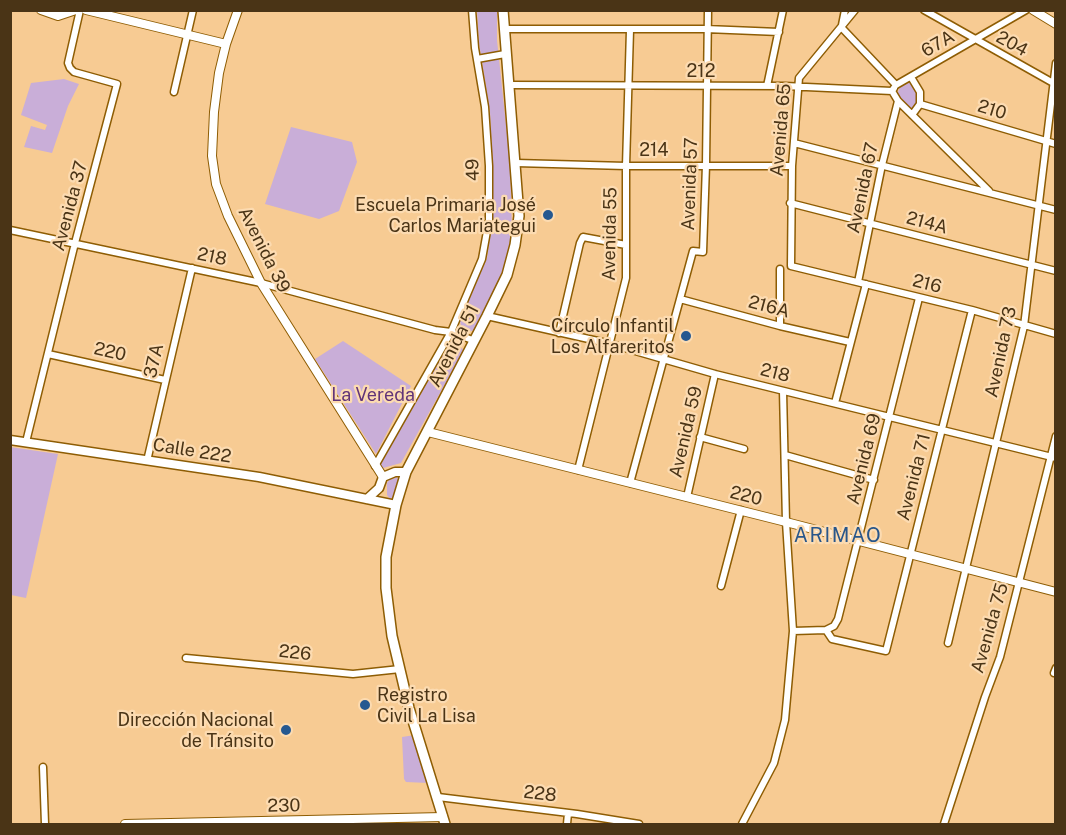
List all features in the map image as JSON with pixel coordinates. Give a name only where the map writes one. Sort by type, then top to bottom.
[{"type":"main road","name":"Avenida 51","points":[[444,821],[409,708],[388,617],[386,557],[391,504],[488,316],[507,275],[515,245],[519,216],[503,10]]},
{"type":"main road","name":"Calle 222","points":[[10,440],[259,477],[391,504]]},
{"type":"main road","points":[[367,499],[379,488],[383,477],[395,472],[406,472]]},
{"type":"main road","points":[[379,488],[391,504]]},
{"type":"street","points":[[41,10],[58,16],[78,10]]},
{"type":"street","name":"Avenida 37","points":[[26,442],[117,84],[74,72],[70,68],[68,63],[78,10]]},
{"type":"street","points":[[86,10],[226,44]]},
{"type":"street","points":[[174,92],[193,10]]},
{"type":"street","name":"Avenida 39","points":[[238,10],[219,73],[214,112],[213,165],[216,184],[228,216],[261,283],[383,477]]},
{"type":"street","name":"49","points":[[375,466],[451,332],[482,259],[489,220],[489,166],[486,119],[472,10]]},
{"type":"street","name":"Avenida 57","points":[[630,483],[693,251],[703,252],[708,10]]},
{"type":"street","points":[[767,86],[783,10]]},
{"type":"street","name":"Avenida 65","points":[[791,266],[790,203],[797,87],[799,78],[841,27],[845,10]]},
{"type":"street","points":[[855,10],[841,27],[894,88],[898,100],[991,193]]},
{"type":"street","name":"204","points":[[924,10],[1054,84]]},
{"type":"street","name":"67A","points":[[894,88],[1026,10]]},
{"type":"street","points":[[1033,10],[1056,24]]},
{"type":"street","points":[[504,29],[706,29],[779,32]]},
{"type":"street","name":"Avenida 55","points":[[578,470],[626,278],[626,166],[630,30]]},
{"type":"street","points":[[477,59],[505,54]]},
{"type":"street","name":"Avenida 73","points":[[948,643],[1024,326],[1056,63]]},
{"type":"street","points":[[911,77],[920,92],[920,104],[912,115]]},
{"type":"street","name":"212","points":[[509,86],[894,88]]},
{"type":"street","name":"Avenida 67","points":[[858,282],[898,100]]},
{"type":"street","name":"210","points":[[920,104],[1056,144]]},
{"type":"street","points":[[794,143],[1056,210]]},
{"type":"street","name":"214","points":[[516,163],[626,166],[792,166]]},
{"type":"street","name":"214A","points":[[790,203],[1056,271]]},
{"type":"street","name":"218","points":[[10,230],[261,283],[435,330],[451,332],[475,341]]},
{"type":"street","points":[[560,333],[583,237],[626,245]]},
{"type":"street","name":"216","points":[[791,266],[972,310],[1056,334]]},
{"type":"street","name":"37A","points":[[147,461],[192,268]]},
{"type":"street","points":[[780,269],[780,326]]},
{"type":"street","points":[[835,403],[866,284]]},
{"type":"street","name":"Avenida 69","points":[[826,630],[834,626],[838,619],[891,417],[919,298]]},
{"type":"street","name":"216A","points":[[680,299],[850,342]]},
{"type":"street","name":"Avenida 71","points":[[826,630],[831,639],[886,651],[972,310]]},
{"type":"street","name":"218","points":[[488,316],[611,344],[715,374],[1053,457]]},
{"type":"street","name":"220","points":[[48,354],[165,380]]},
{"type":"street","name":"Avenida 59","points":[[687,497],[715,374]]},
{"type":"street","points":[[742,825],[774,763],[785,720],[793,631],[786,522],[783,391]]},
{"type":"street","name":"220","points":[[428,432],[1056,592]]},
{"type":"street","name":"Avenida 75","points":[[944,825],[1000,657],[1053,457],[1056,436]]},
{"type":"street","points":[[700,437],[744,449]]},
{"type":"street","points":[[785,455],[874,480]]},
{"type":"street","points":[[721,586],[741,510]]},
{"type":"street","points":[[793,631],[826,630]]},
{"type":"street","name":"226","points":[[186,658],[353,674],[400,669]]},
{"type":"street","points":[[43,767],[45,825]]},
{"type":"street","name":"228","points":[[438,797],[568,813],[639,825]]},
{"type":"street","points":[[567,825],[568,813]]},
{"type":"street","name":"230","points":[[125,825],[444,821]]},
{"type":"green space","points":[[477,11],[497,11],[497,40],[510,162],[512,231],[504,268],[475,330],[467,332],[462,330],[460,321],[487,258],[493,219],[490,112],[479,43]]},
{"type":"green space","points":[[64,79],[79,84],[68,106],[52,153],[24,147],[31,126],[45,130],[47,125],[21,115],[31,83]]},
{"type":"green space","points":[[911,82],[918,92],[917,103],[912,110],[897,95],[900,87]]},
{"type":"green space","points":[[291,127],[352,142],[357,162],[339,211],[319,219],[265,204]]},
{"type":"green space","name":"La Vereda","points":[[343,341],[411,386],[376,454],[315,359]]},
{"type":"green space","points":[[451,341],[464,350],[401,463],[383,468],[380,465]]},
{"type":"green space","points":[[10,447],[58,454],[26,598],[11,595]]},
{"type":"green space","points":[[397,477],[399,482],[394,496],[390,499],[387,495],[387,483]]},
{"type":"green space","points":[[415,735],[428,783],[406,782],[404,779],[402,737]]},
{"type":"place","name":"Escuela Primaria José Carlos Mariategui","points":[[548,215]]},
{"type":"place","name":"Círculo Infantil Los Alfareritos","points":[[686,336]]},
{"type":"place","name":"Registro Civil La Lisa","points":[[365,705]]},
{"type":"place","name":"Dirección Nacional de Tránsito","points":[[286,730]]},
{"type":"district","name":"ARIMAO","points":[[838,536]]}]
